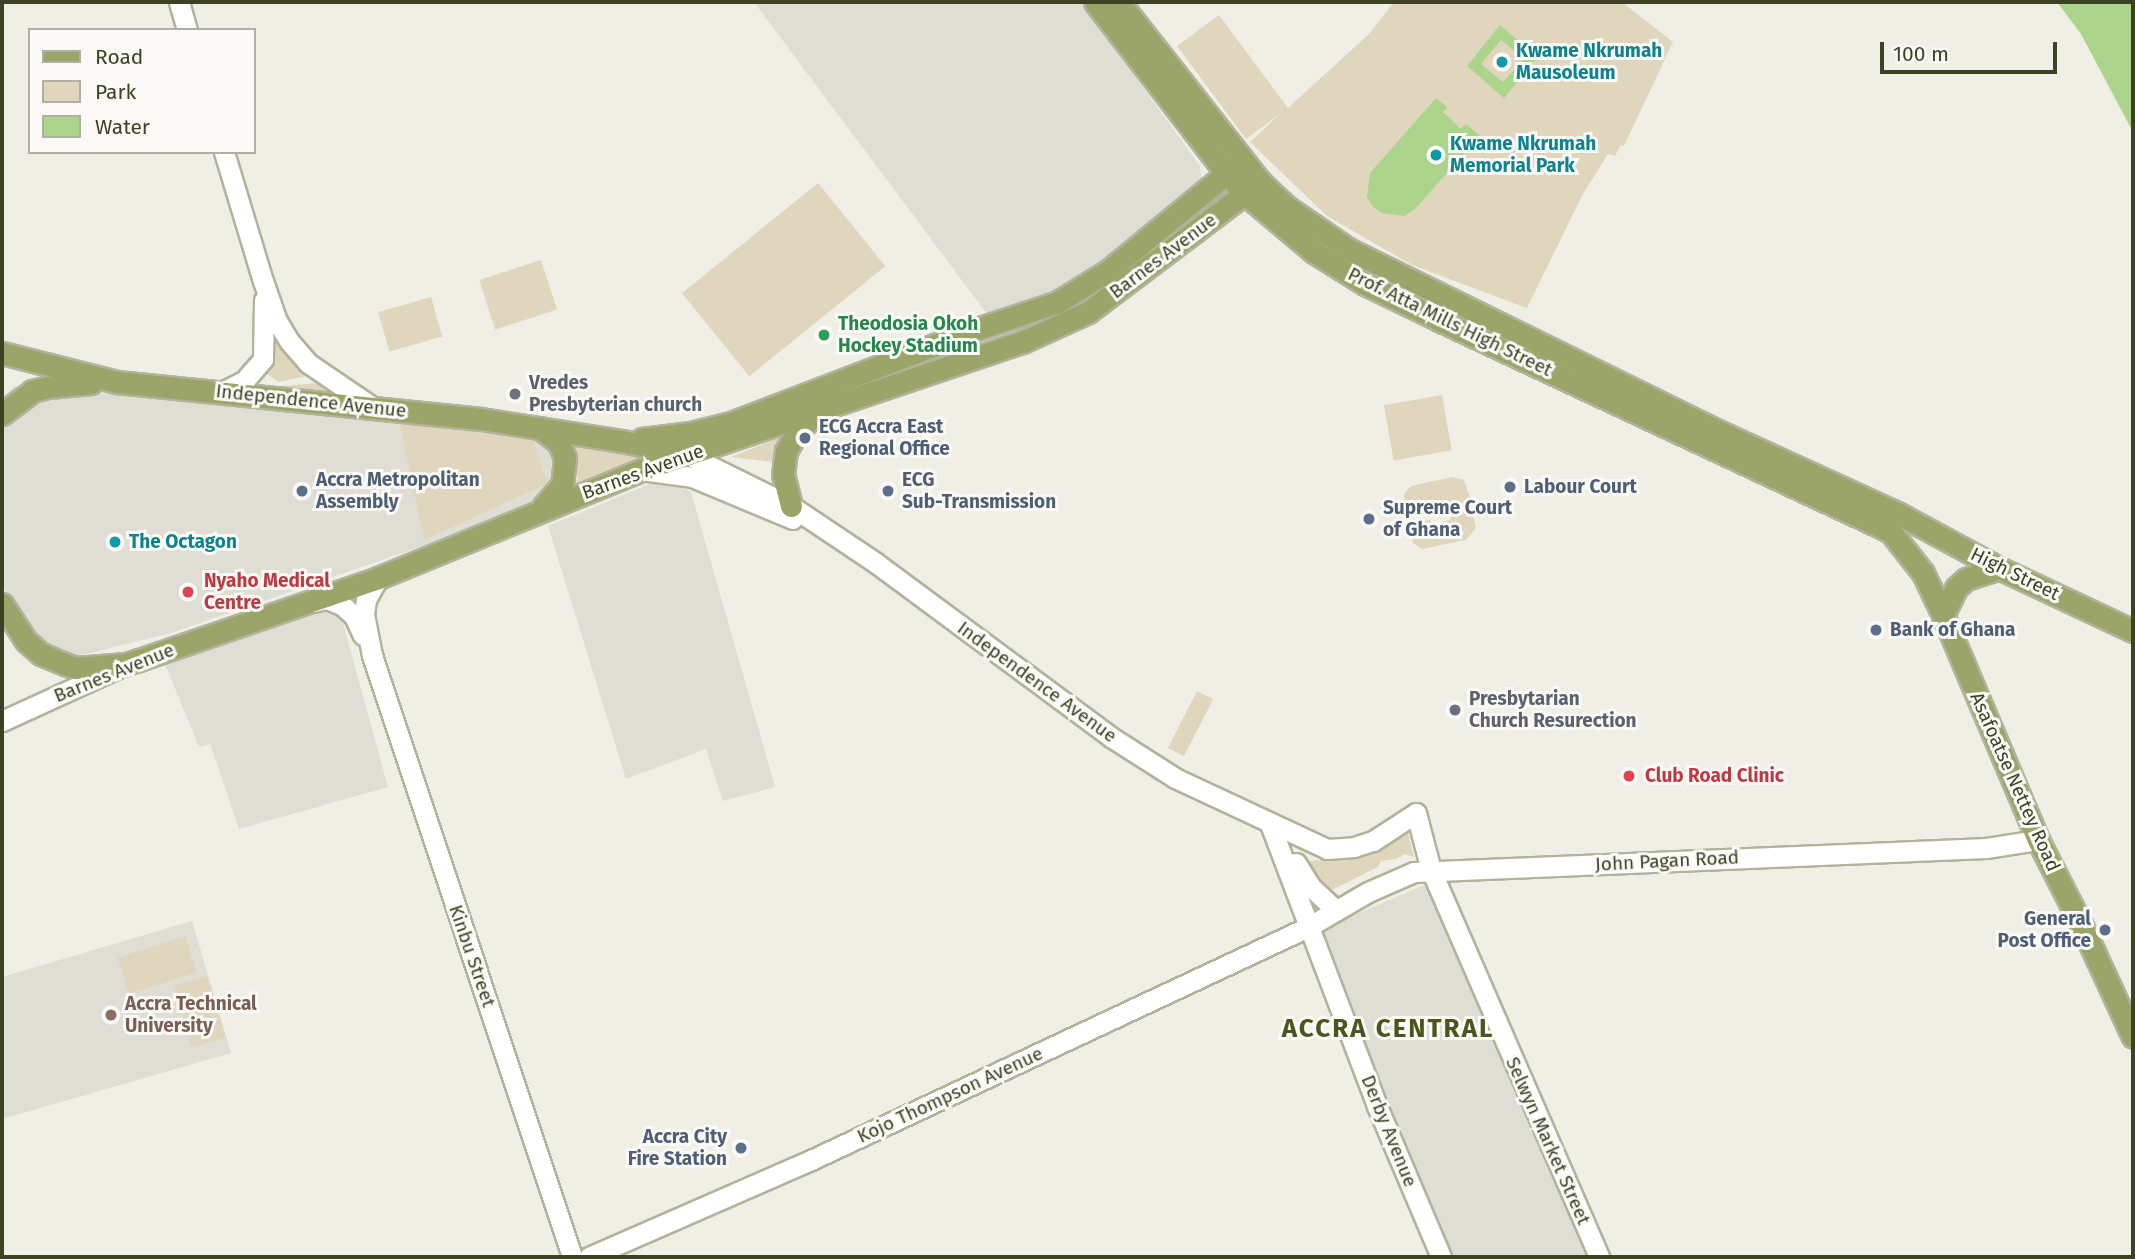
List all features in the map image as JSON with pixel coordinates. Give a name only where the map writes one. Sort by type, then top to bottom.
[{"type":"main road","points":[[179,2],[186,28]]},
{"type":"main road","name":"Prof. Atta Mills High Street","points":[[1095,2],[1252,188],[1373,262],[1894,523]]},
{"type":"main road","name":"Prof. Atta Mills High Street","points":[[1119,2],[1234,168]]},
{"type":"main road","points":[[225,154],[263,281],[278,321],[289,341],[316,369],[374,408]]},
{"type":"main road","name":"Barnes Avenue","points":[[622,441],[680,435],[728,424],[980,328],[1058,302],[1108,271],[1234,168]]},
{"type":"main road","name":"Barnes Avenue","points":[[2,720],[126,664],[377,578],[641,470],[1022,342],[1088,312],[1252,188]]},
{"type":"main road","points":[[222,392],[244,382],[263,359],[263,281]]},
{"type":"main road","name":"Independence Avenue","points":[[2,353],[117,382],[533,425],[622,441]]},
{"type":"main road","points":[[2,414],[19,398],[48,387],[117,382]]},
{"type":"main road","points":[[791,506],[783,475],[786,451],[798,430],[824,407]]},
{"type":"main road","points":[[533,425],[548,432],[559,443],[565,458],[562,485],[539,511]]},
{"type":"main road","points":[[622,441],[688,455],[791,506],[814,523]]},
{"type":"main road","points":[[641,470],[701,480],[790,518],[814,523]]},
{"type":"main road","name":"Independence Avenue","points":[[814,523],[876,563],[1111,737],[1175,778],[1327,849]]},
{"type":"main road","name":"High Street","points":[[1894,523],[1999,568],[2133,631]]},
{"type":"main road","name":"Asafoatse Nettey Road","points":[[1894,523],[1943,615],[2038,840],[2133,1037]]},
{"type":"main road","points":[[1943,615],[1956,588],[1966,579],[1999,568]]},
{"type":"main road","points":[[372,655],[364,614],[366,600],[377,578]]},
{"type":"main road","points":[[309,603],[326,599],[348,610],[372,655]]},
{"type":"main road","points":[[2,604],[26,641],[41,653],[76,668],[126,664]]},
{"type":"main road","name":"Kinbu Street","points":[[372,655],[572,1257]]},
{"type":"main road","name":"Selwyn Market Street","points":[[1327,849],[1354,847],[1373,841],[1416,813],[1431,870],[1599,1257]]},
{"type":"main road","points":[[1277,827],[1311,887],[1336,910]]},
{"type":"main road","points":[[1277,827],[1308,926]]},
{"type":"main road","name":"John Pagan Road","points":[[1308,926],[1397,879],[1431,870],[1986,848],[2038,840]]},
{"type":"main road","points":[[1297,864],[1327,849]]},
{"type":"main road","name":"Kojo Thompson Avenue","points":[[589,1257],[811,1160],[1308,926]]},
{"type":"main road","name":"Derby Avenue","points":[[1308,926],[1381,1116],[1441,1257]]},
{"type":"shaded area","points":[[754,2],[1081,2],[1200,166],[1202,183],[1133,243],[1065,291],[990,318]]},
{"type":"shaded area","points":[[14,386],[52,393],[205,396],[538,433],[551,442],[558,462],[556,484],[537,505],[431,543],[171,633],[70,658],[48,652],[27,634],[7,597],[2,578],[2,399]]},
{"type":"shaded area","points":[[664,478],[691,492],[775,787],[723,801],[706,749],[626,779],[548,526]]},
{"type":"shaded area","points":[[319,604],[339,609],[388,787],[239,829],[210,744],[199,747],[165,664]]},
{"type":"shaded area","points":[[1434,881],[1593,1257],[1451,1257],[1313,932]]},
{"type":"shaded area","name":"Accra Technical University","points":[[192,921],[231,1053],[2,1119],[2,977]]},
{"type":"green space","name":"Kwame Nkrumah Memorial Park","points":[[1394,2],[1622,2],[1673,42],[1624,146],[1621,145],[1615,156],[1608,154],[1583,194],[1527,308],[1412,265],[1327,216],[1250,142],[1281,113],[1246,139],[1177,46],[1219,15],[1288,108],[1369,34]]},
{"type":"green space","name":"Theodosia Okoh Hockey Stadium","points":[[818,183],[885,266],[749,376],[682,293]]},
{"type":"green space","points":[[541,260],[557,309],[495,330],[479,280]]},
{"type":"green space","points":[[431,297],[442,336],[389,352],[378,312]]},
{"type":"green space","points":[[276,337],[317,374],[278,382],[264,371],[272,339]]},
{"type":"green space","points":[[319,383],[339,398],[278,394],[281,386]]},
{"type":"green space","points":[[1442,395],[1452,450],[1394,460],[1384,405]]},
{"type":"green space","points":[[399,422],[534,440],[547,484],[424,540]]},
{"type":"green space","points":[[786,435],[776,462],[731,457]]},
{"type":"green space","points":[[571,441],[653,462],[566,494],[578,479]]},
{"type":"green space","points":[[1452,477],[1464,480],[1471,501],[1450,506],[1446,501],[1432,504],[1428,511],[1407,516],[1404,494],[1411,486]]},
{"type":"green space","points":[[1472,510],[1476,528],[1466,540],[1422,549],[1413,543],[1409,525],[1430,520],[1432,524],[1450,520],[1451,514]]},
{"type":"green space","points":[[1197,691],[1213,699],[1184,756],[1168,748]]},
{"type":"green space","points":[[1403,833],[1408,833],[1414,857],[1405,854],[1396,859],[1381,861],[1378,867],[1326,893],[1318,878],[1311,876],[1306,864],[1310,861],[1361,856]]},
{"type":"green space","points":[[185,936],[197,972],[129,994],[117,958]]},
{"type":"green space","points":[[207,976],[226,1037],[192,1047],[174,986]]},
{"type":"water","points":[[2057,2],[2133,2],[2133,132],[2081,34]]},
{"type":"water","points":[[1500,25],[1538,57],[1504,98],[1467,66]],"holes":[[[1501,40],[1524,59],[1503,82],[1481,64]]]},
{"type":"water","points":[[1436,98],[1447,107],[1443,112],[1461,129],[1466,124],[1480,136],[1415,209],[1404,216],[1382,213],[1373,207],[1367,197],[1370,173]]},
{"type":"place","name":"Kwame Nkrumah Mausoleum","points":[[1502,62]]},
{"type":"place","name":"Kwame Nkrumah Memorial Park","points":[[1436,155]]},
{"type":"place","name":"Theodosia Okoh Hockey Stadium","points":[[824,335]]},
{"type":"place","name":"Vredes Presbyterian church","points":[[515,394]]},
{"type":"place","name":"ECG Accra East Regional Office","points":[[805,438]]},
{"type":"place","name":"Labour Court","points":[[1510,487]]},
{"type":"place","name":"Accra Metropolitan Assembly","points":[[302,491]]},
{"type":"place","name":"ECG Sub-Transmission","points":[[888,491]]},
{"type":"place","name":"Supreme Court of Ghana","points":[[1369,519]]},
{"type":"place","name":"The Octagon","points":[[115,542]]},
{"type":"place","name":"Nyaho Medical Centre","points":[[188,592]]},
{"type":"place","name":"Bank of Ghana","points":[[1876,630]]},
{"type":"place","name":"Presbytarian Church Resurection","points":[[1455,710]]},
{"type":"place","name":"Club Road Clinic","points":[[1629,776]]},
{"type":"place","name":"General Post Office","points":[[2105,930]]},
{"type":"place","name":"Accra Technical University","points":[[111,1015]]},
{"type":"place","name":"Accra City Fire Station","points":[[741,1148]]},
{"type":"district","name":"ACCRA CENTRAL","points":[[1388,1029]]}]
